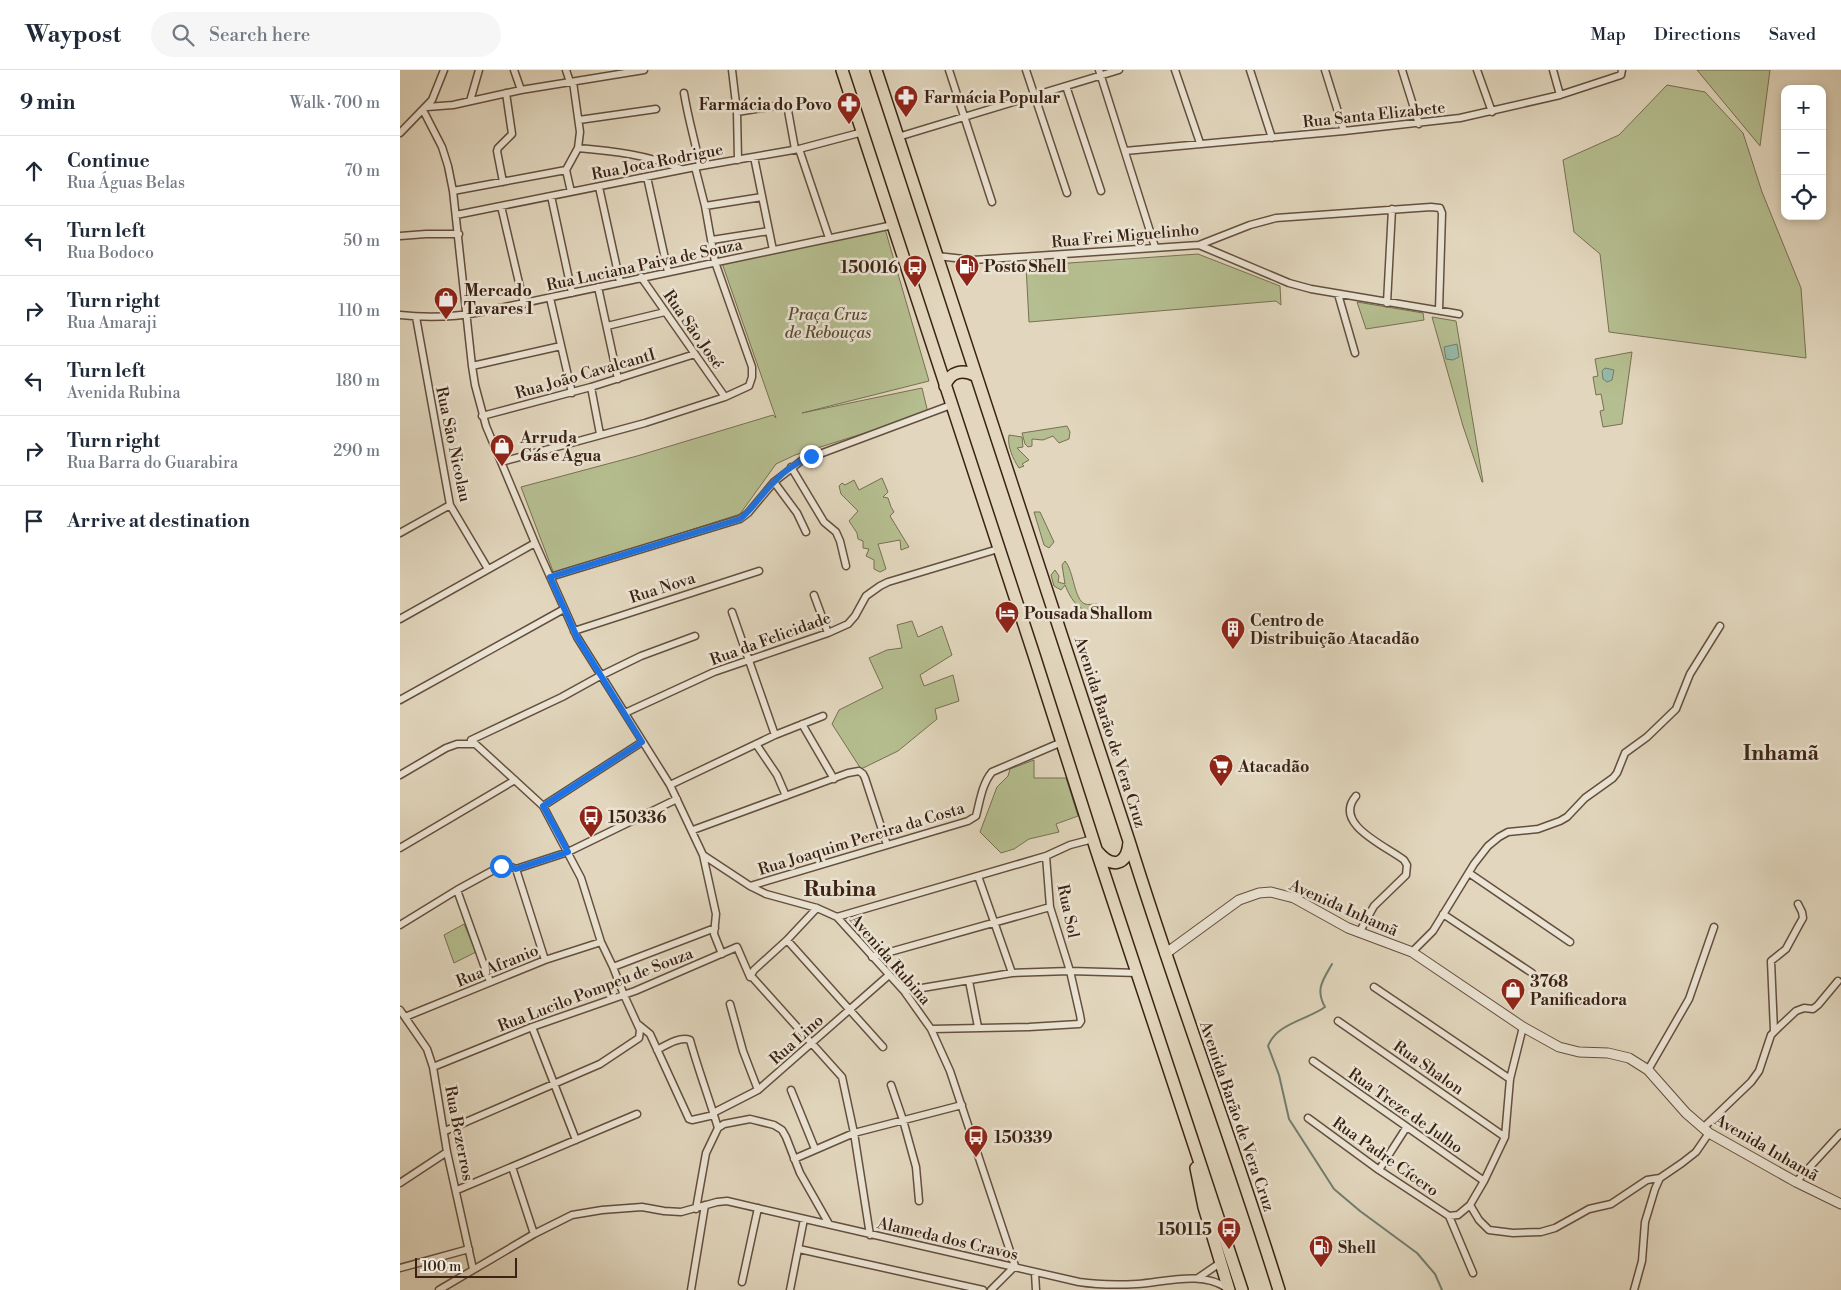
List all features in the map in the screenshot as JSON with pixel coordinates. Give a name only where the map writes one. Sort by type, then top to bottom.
[{"type":"highway","points":[[842,70],[1034,654],[1094,844],[1242,1290]]},
{"type":"highway","name":"Avenida Barão de Vera Cruz","points":[[876,70],[1166,954],[1279,1290]]},
{"type":"highway","points":[[945,386],[951,376],[959,372],[967,372],[976,376]]},
{"type":"highway","points":[[1094,844],[1103,858],[1111,863],[1120,862],[1126,858],[1129,841]]},
{"type":"highway","points":[[1193,1141],[1200,1192],[1229,1290]]},
{"type":"street","points":[[400,133],[425,108],[434,95],[444,70]]},
{"type":"street","points":[[470,101],[479,70]]},
{"type":"street","points":[[514,70],[521,90]]},
{"type":"street","points":[[566,70],[572,82],[580,132],[578,148],[566,170],[571,192]]},
{"type":"street","points":[[425,108],[453,105],[619,72],[644,70]]},
{"type":"street","points":[[732,70],[737,112],[738,160]]},
{"type":"street","points":[[949,70],[992,202]]},
{"type":"street","points":[[1026,70],[1067,193]]},
{"type":"street","points":[[898,137],[1035,96],[1100,73],[1119,70]]},
{"type":"street","points":[[1176,70],[1200,143]]},
{"type":"street","points":[[1250,70],[1272,138]]},
{"type":"street","points":[[1325,70],[1344,131]]},
{"type":"street","points":[[1402,70],[1419,124]]},
{"type":"street","points":[[1478,70],[1492,112]]},
{"type":"street","points":[[1554,70],[1560,95]]},
{"type":"street","name":"Rua Santa Elizabete","points":[[1125,151],[1419,124],[1460,118],[1560,95],[1622,72]]},
{"type":"street","points":[[1100,73],[1155,247]]},
{"type":"street","points":[[1066,86],[1101,191]]},
{"type":"street","points":[[503,182],[497,151],[501,144],[512,134],[506,93]]},
{"type":"street","points":[[501,462],[645,422],[725,397],[745,389],[752,382],[752,367],[715,262],[684,93]]},
{"type":"street","points":[[737,112],[782,105],[788,107],[797,149],[829,238]]},
{"type":"street","points":[[425,108],[442,147],[453,191],[472,366],[482,416],[574,631],[600,676],[670,786],[693,830],[703,855],[716,914],[714,934],[722,954]]},
{"type":"street","points":[[579,120],[656,109]]},
{"type":"street","name":"Rua Joca Rodrigue","points":[[456,214],[682,169],[797,149],[863,132]]},
{"type":"street","points":[[578,148],[645,157],[682,169]]},
{"type":"street","points":[[754,157],[773,250]]},
{"type":"street","points":[[453,191],[566,170]]},
{"type":"street","points":[[647,177],[668,272]]},
{"type":"street","points":[[599,186],[620,282]]},
{"type":"street","points":[[551,196],[572,293]]},
{"type":"street","points":[[705,206],[762,197]]},
{"type":"street","points":[[501,206],[524,304]]},
{"type":"street","name":"Rua Frei Miguelinho","points":[[937,256],[973,260],[1199,245],[1250,225],[1276,218],[1431,207],[1440,208],[1442,213],[1440,310]]},
{"type":"street","points":[[1387,303],[1392,209]]},
{"type":"street","name":"Rua Luciana Paiva de Souza","points":[[400,315],[416,317],[466,314],[524,304],[641,277],[893,225]]},
{"type":"street","points":[[712,240],[769,231]]},
{"type":"street","points":[[400,236],[458,234]]},
{"type":"street","points":[[1199,245],[1289,283],[1311,289],[1459,314]]},
{"type":"street","name":"Rua São José","points":[[641,277],[725,397]]},
{"type":"street","points":[[598,287],[618,379]]},
{"type":"street","points":[[1338,294],[1355,353]]},
{"type":"street","points":[[550,298],[572,393]]},
{"type":"street","points":[[607,326],[665,312]]},
{"type":"street","name":"Rua São Nicolau","points":[[416,317],[450,504],[488,569]]},
{"type":"street","points":[[472,366],[561,346]]},
{"type":"street","name":"Rua João CavalcantI","points":[[482,416],[572,393],[695,354]]},
{"type":"street","points":[[591,387],[600,434]]},
{"type":"street","points":[[550,577],[740,519],[748,513],[774,482],[791,467],[811,456],[951,405]]},
{"type":"street","points":[[791,467],[824,522],[836,532],[840,540],[846,566]]},
{"type":"street","points":[[774,482],[797,513],[806,532]]},
{"type":"street","points":[[400,533],[450,504]]},
{"type":"street","points":[[400,619],[535,543]]},
{"type":"street","name":"Rua da Felicidade","points":[[625,713],[714,672],[828,633],[852,621],[866,596],[888,582],[998,549]]},
{"type":"street","name":"Rua Nova","points":[[574,631],[759,571]]},
{"type":"street","points":[[814,595],[828,633]]},
{"type":"street","points":[[400,700],[564,608]]},
{"type":"street","points":[[732,612],[775,735]]},
{"type":"street","points":[[1412,952],[1433,931],[1469,873],[1488,846],[1498,837],[1508,832],[1538,829],[1560,821],[1567,817],[1585,798],[1613,778],[1625,753],[1647,738],[1676,709],[1690,674],[1720,626]]},
{"type":"street","points":[[400,775],[446,748],[457,744],[473,742],[600,676],[666,646],[695,636]]},
{"type":"street","points":[[670,786],[775,735],[823,716]]},
{"type":"street","points":[[802,724],[834,779]]},
{"type":"street","points":[[445,1131],[600,1064],[639,1038],[640,1032],[614,967],[600,942],[580,878],[543,806],[473,742]]},
{"type":"street","points":[[543,806],[642,742]]},
{"type":"street","name":"Rua Joaquim Pereira da Costa","points":[[750,886],[973,819],[976,816],[988,777],[992,772],[1062,742]]},
{"type":"street","points":[[756,744],[777,775],[786,796]]},
{"type":"street","points":[[693,830],[859,771],[863,774],[887,845]]},
{"type":"street","points":[[400,848],[515,780]]},
{"type":"street","points":[[1356,796],[1350,806],[1351,819],[1359,829],[1404,860],[1407,871],[1404,878],[1374,906],[1359,933]]},
{"type":"street","points":[[400,925],[456,890],[501,866],[508,865],[516,869],[568,852],[677,799]]},
{"type":"street","points":[[837,917],[1046,856],[1070,845],[1094,844]]},
{"type":"street","name":"Avenida Rubina","points":[[703,855],[750,886],[766,894],[817,908],[837,917],[904,991],[931,1029],[950,1071],[1015,1266]]},
{"type":"street","name":"Rua Sol","points":[[978,1027],[1029,1027],[1079,1024],[1081,1021],[1070,971],[1050,907],[1046,856]]},
{"type":"street","points":[[516,869],[546,960]]},
{"type":"street","points":[[1469,873],[1570,942]]},
{"type":"street","points":[[978,876],[1012,973]]},
{"type":"street","points":[[456,890],[490,982]]},
{"type":"street","name":"Avenida Inhamã","points":[[1166,954],[1232,905],[1259,893],[1271,892],[1294,898],[1359,933],[1412,952],[1523,1027],[1559,1047],[1579,1052],[1608,1053],[1629,1058],[1648,1070],[1686,1112],[1706,1130],[1796,1182],[1841,1204]]},
{"type":"street","points":[[1774,1031],[1771,961],[1786,949],[1803,918],[1798,904]]},
{"type":"street","points":[[872,957],[1050,907]]},
{"type":"street","points":[[817,908],[787,940],[754,970],[750,977],[754,978],[842,1077],[854,1134],[870,1235]]},
{"type":"street","points":[[1443,914],[1532,973]]},
{"type":"street","points":[[1648,1070],[1689,999],[1714,927]]},
{"type":"street","points":[[614,967],[715,928]]},
{"type":"street","points":[[787,940],[883,1047]]},
{"type":"street","name":"Rua Afranio","points":[[406,1017],[546,960],[600,942]]},
{"type":"street","name":"Rua Lucilo Pompeu de Souza","points":[[433,1067],[532,1027],[624,995],[737,947],[750,977]]},
{"type":"street","points":[[904,991],[1012,973],[1070,971],[1138,973]]},
{"type":"street","name":"Rua Lino","points":[[657,1050],[689,1119],[692,1120],[714,1114],[758,1090],[889,975]]},
{"type":"street","points":[[931,1029],[978,1027],[969,981]]},
{"type":"street","points":[[1470,1205],[1479,1220],[1489,1230],[1513,1233],[1541,1232],[1563,1225],[1589,1209],[1611,1204],[1647,1180],[1660,1178],[1696,1152],[1706,1130],[1759,1071],[1774,1031],[1796,1011],[1804,1008],[1813,1009],[1838,981]]},
{"type":"street","points":[[1374,987],[1510,1079]]},
{"type":"street","points":[[730,1004],[743,1051],[758,1090]]},
{"type":"street","name":"Rua Bezerros","points":[[400,1010],[427,1048],[433,1067],[447,1152],[474,1269]]},
{"type":"street","name":"Rua Shalon","points":[[1338,1021],[1505,1137]]},
{"type":"street","points":[[638,1025],[650,1034],[657,1050],[686,1038],[690,1040],[718,1128]]},
{"type":"street","points":[[532,1027],[576,1140]]},
{"type":"street","points":[[1473,1273],[1450,1216],[1458,1215],[1470,1205],[1505,1137],[1510,1079],[1523,1027]]},
{"type":"street","name":"Rua Treze de Julho","points":[[1313,1061],[1484,1181]]},
{"type":"street","points":[[891,1085],[918,1175],[918,1201]]},
{"type":"street","points":[[791,1090],[815,1150]]},
{"type":"street","points":[[794,1159],[854,1134],[962,1105]]},
{"type":"street","points":[[457,1190],[637,1114]]},
{"type":"street","name":"Rua Padre Cícero","points":[[1308,1118],[1379,1170],[1450,1216]]},
{"type":"street","points":[[696,1209],[706,1153],[718,1128],[724,1124],[750,1119],[774,1125],[782,1130],[800,1173],[829,1224]]},
{"type":"street","points":[[1379,1170],[1406,1128]]},
{"type":"street","points":[[1796,1182],[1841,1133]]},
{"type":"street","points":[[400,1183],[447,1152]]},
{"type":"street","points":[[512,1167],[534,1234]]},
{"type":"street","points":[[1634,1290],[1642,1261],[1642,1239],[1646,1215],[1660,1178]]},
{"type":"street","name":"Alameda dos Cravos","points":[[439,1290],[534,1234],[572,1215],[602,1210],[642,1207],[682,1212],[726,1201],[1079,1282],[1107,1286],[1197,1279],[1219,1283],[1229,1290]]},
{"type":"street","points":[[691,1290],[705,1205]]},
{"type":"street","points":[[742,1282],[758,1208]]},
{"type":"street","points":[[790,1290],[804,1219]]},
{"type":"street","points":[[400,1268],[470,1249]]},
{"type":"street","points":[[799,1249],[983,1290]]},
{"type":"street","points":[[1197,1279],[1220,1263]]},
{"type":"street","points":[[991,1290],[1015,1266]]},
{"type":"street","points":[[1035,1273],[1036,1290]]},
{"type":"green space","points":[[1697,70],[1770,70],[1760,146]]},
{"type":"green space","points":[[1667,85],[1705,92],[1743,133],[1762,192],[1801,288],[1806,358],[1609,332],[1600,254],[1574,232],[1563,160],[1619,135]]},
{"type":"green space","name":"Praça Cruz de Rebouças","points":[[885,229],[929,381],[802,413],[922,388],[928,413],[795,455],[776,464],[740,514],[554,574],[521,487],[637,456],[773,415],[776,418],[722,263]]},
{"type":"green space","points":[[1198,254],[1280,286],[1281,305],[1276,301],[1029,322],[1026,266]]},
{"type":"green space","points":[[1357,302],[1423,313],[1424,320],[1366,329]]},
{"type":"green space","points":[[1432,317],[1456,321],[1483,482],[1463,426]]},
{"type":"green space","points":[[1632,352],[1622,424],[1603,427],[1600,411],[1604,410],[1601,394],[1596,395],[1593,377],[1598,376],[1595,359]]},
{"type":"green space","points":[[1067,426],[1070,432],[1069,439],[1059,443],[1053,436],[1043,440],[1032,439],[1032,446],[1028,447],[1025,444],[1022,433]]},
{"type":"green space","points":[[1009,435],[1022,437],[1023,447],[1017,448],[1029,460],[1022,464],[1024,466],[1019,468],[1011,452]]},
{"type":"green space","points":[[882,478],[888,492],[883,497],[888,498],[894,512],[890,516],[909,547],[901,550],[900,540],[878,544],[886,569],[880,572],[874,569],[874,560],[866,556],[869,549],[863,548],[863,541],[858,539],[857,533],[849,521],[858,511],[841,494],[839,486],[842,483],[845,485],[854,480],[859,490]]},
{"type":"green space","points":[[1034,512],[1040,512],[1054,542],[1049,548],[1044,545]]},
{"type":"green space","points":[[1065,561],[1078,597],[1085,604],[1097,604],[1100,611],[1093,612],[1082,609],[1070,596],[1065,585],[1061,590],[1054,586],[1051,575],[1055,570],[1059,576],[1058,582],[1065,584],[1062,565]]},
{"type":"green space","points":[[912,621],[918,637],[942,626],[952,655],[920,675],[924,686],[953,675],[959,701],[935,709],[937,719],[898,751],[861,769],[832,724],[839,710],[883,688],[869,658],[887,650],[902,648],[897,625]]},
{"type":"green space","points":[[1034,760],[1034,778],[1066,778],[1078,816],[1056,824],[1059,832],[1029,839],[1014,849],[1001,853],[980,832],[997,787],[1008,776],[1010,769]]},
{"type":"green space","points":[[464,924],[476,952],[454,963],[444,935]]},
{"type":"shaded area","points":[[1457,344],[1459,357],[1453,360],[1446,359],[1444,347]]},
{"type":"shaded area","points":[[1605,368],[1614,370],[1612,380],[1607,382],[1603,379],[1602,371]]},
{"type":"waterway","points":[[1332,964],[1320,990],[1325,1007],[1285,1027],[1272,1038],[1268,1046],[1279,1075],[1289,1119],[1334,1189],[1360,1211],[1417,1253],[1435,1274],[1442,1290]]},
{"type":"place","name":"Farmácia Popular","points":[[906,118]]},
{"type":"place","name":"Farmácia do Povo","points":[[849,125]]},
{"type":"place","name":"Posto Shell","points":[[967,287]]},
{"type":"place","name":"150016","points":[[915,288]]},
{"type":"place","name":"Mercado Tavares 1","points":[[446,320]]},
{"type":"place","name":"Arruda Gás e Água","points":[[502,467]]},
{"type":"place","name":"Pousada Shallom","points":[[1007,634]]},
{"type":"place","name":"Centro de Distribuição Atacadão","points":[[1233,650]]},
{"type":"place","name":"Atacadão","points":[[1221,787]]},
{"type":"place","name":"150336","points":[[591,838]]},
{"type":"place","name":"3768 Panificadora","points":[[1513,1011]]},
{"type":"place","name":"150339","points":[[976,1158]]},
{"type":"place","name":"150115","points":[[1229,1250]]},
{"type":"place","name":"Shell","points":[[1321,1268]]},
{"type":"district","name":"Inhamã","points":[[1781,753]]},
{"type":"district","name":"Rubina","points":[[840,889]]},
{"type":"route","points":[[501,866],[508,865],[516,869],[568,852],[543,806],[642,742],[577,637],[550,577],[740,519],[748,513],[774,482],[786,471],[801,460],[811,456]]}]
